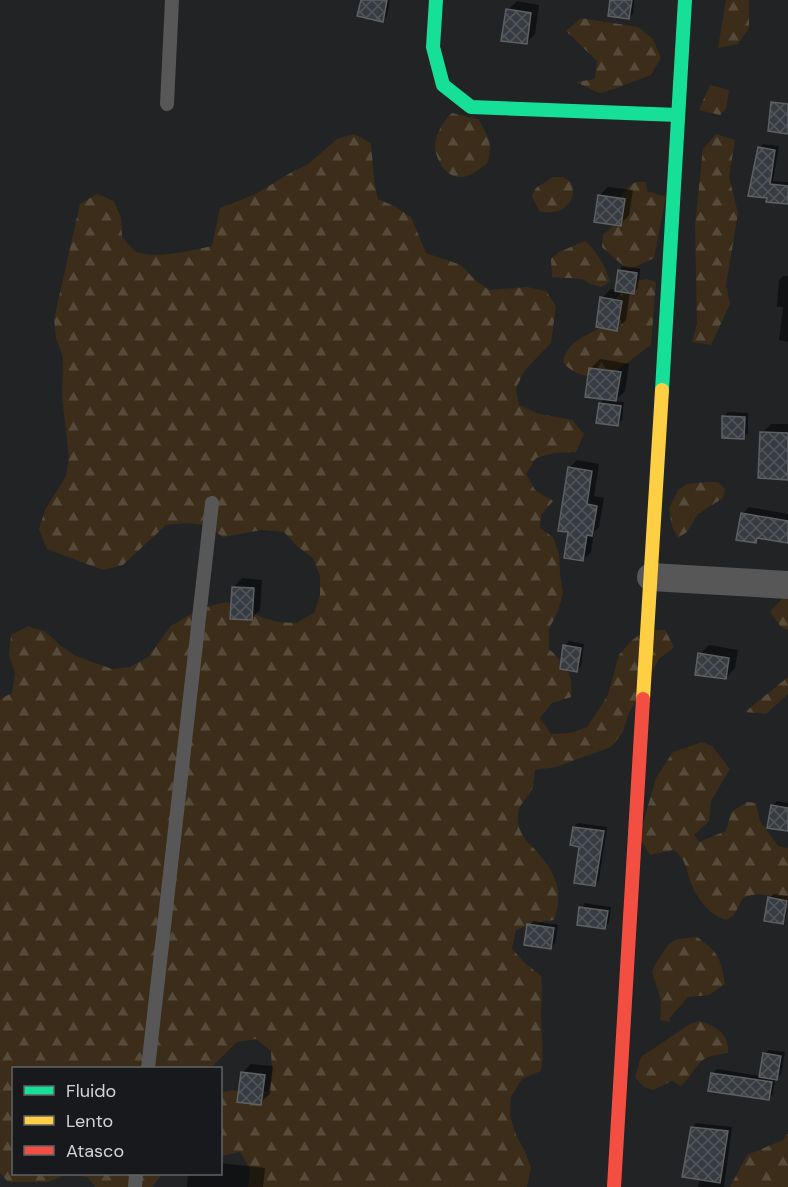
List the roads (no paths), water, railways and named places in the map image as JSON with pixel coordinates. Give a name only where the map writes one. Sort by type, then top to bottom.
[{"type":"street","points":[[436,0],[433,47],[443,85],[471,107],[678,115]]},
{"type":"street","points":[[614,1187],[685,0]]},
{"type":"street","points":[[651,577],[788,585]]},
{"type":"lane","points":[[167,104],[172,0]]},
{"type":"lane","points":[[148,1067],[212,503]]}]
